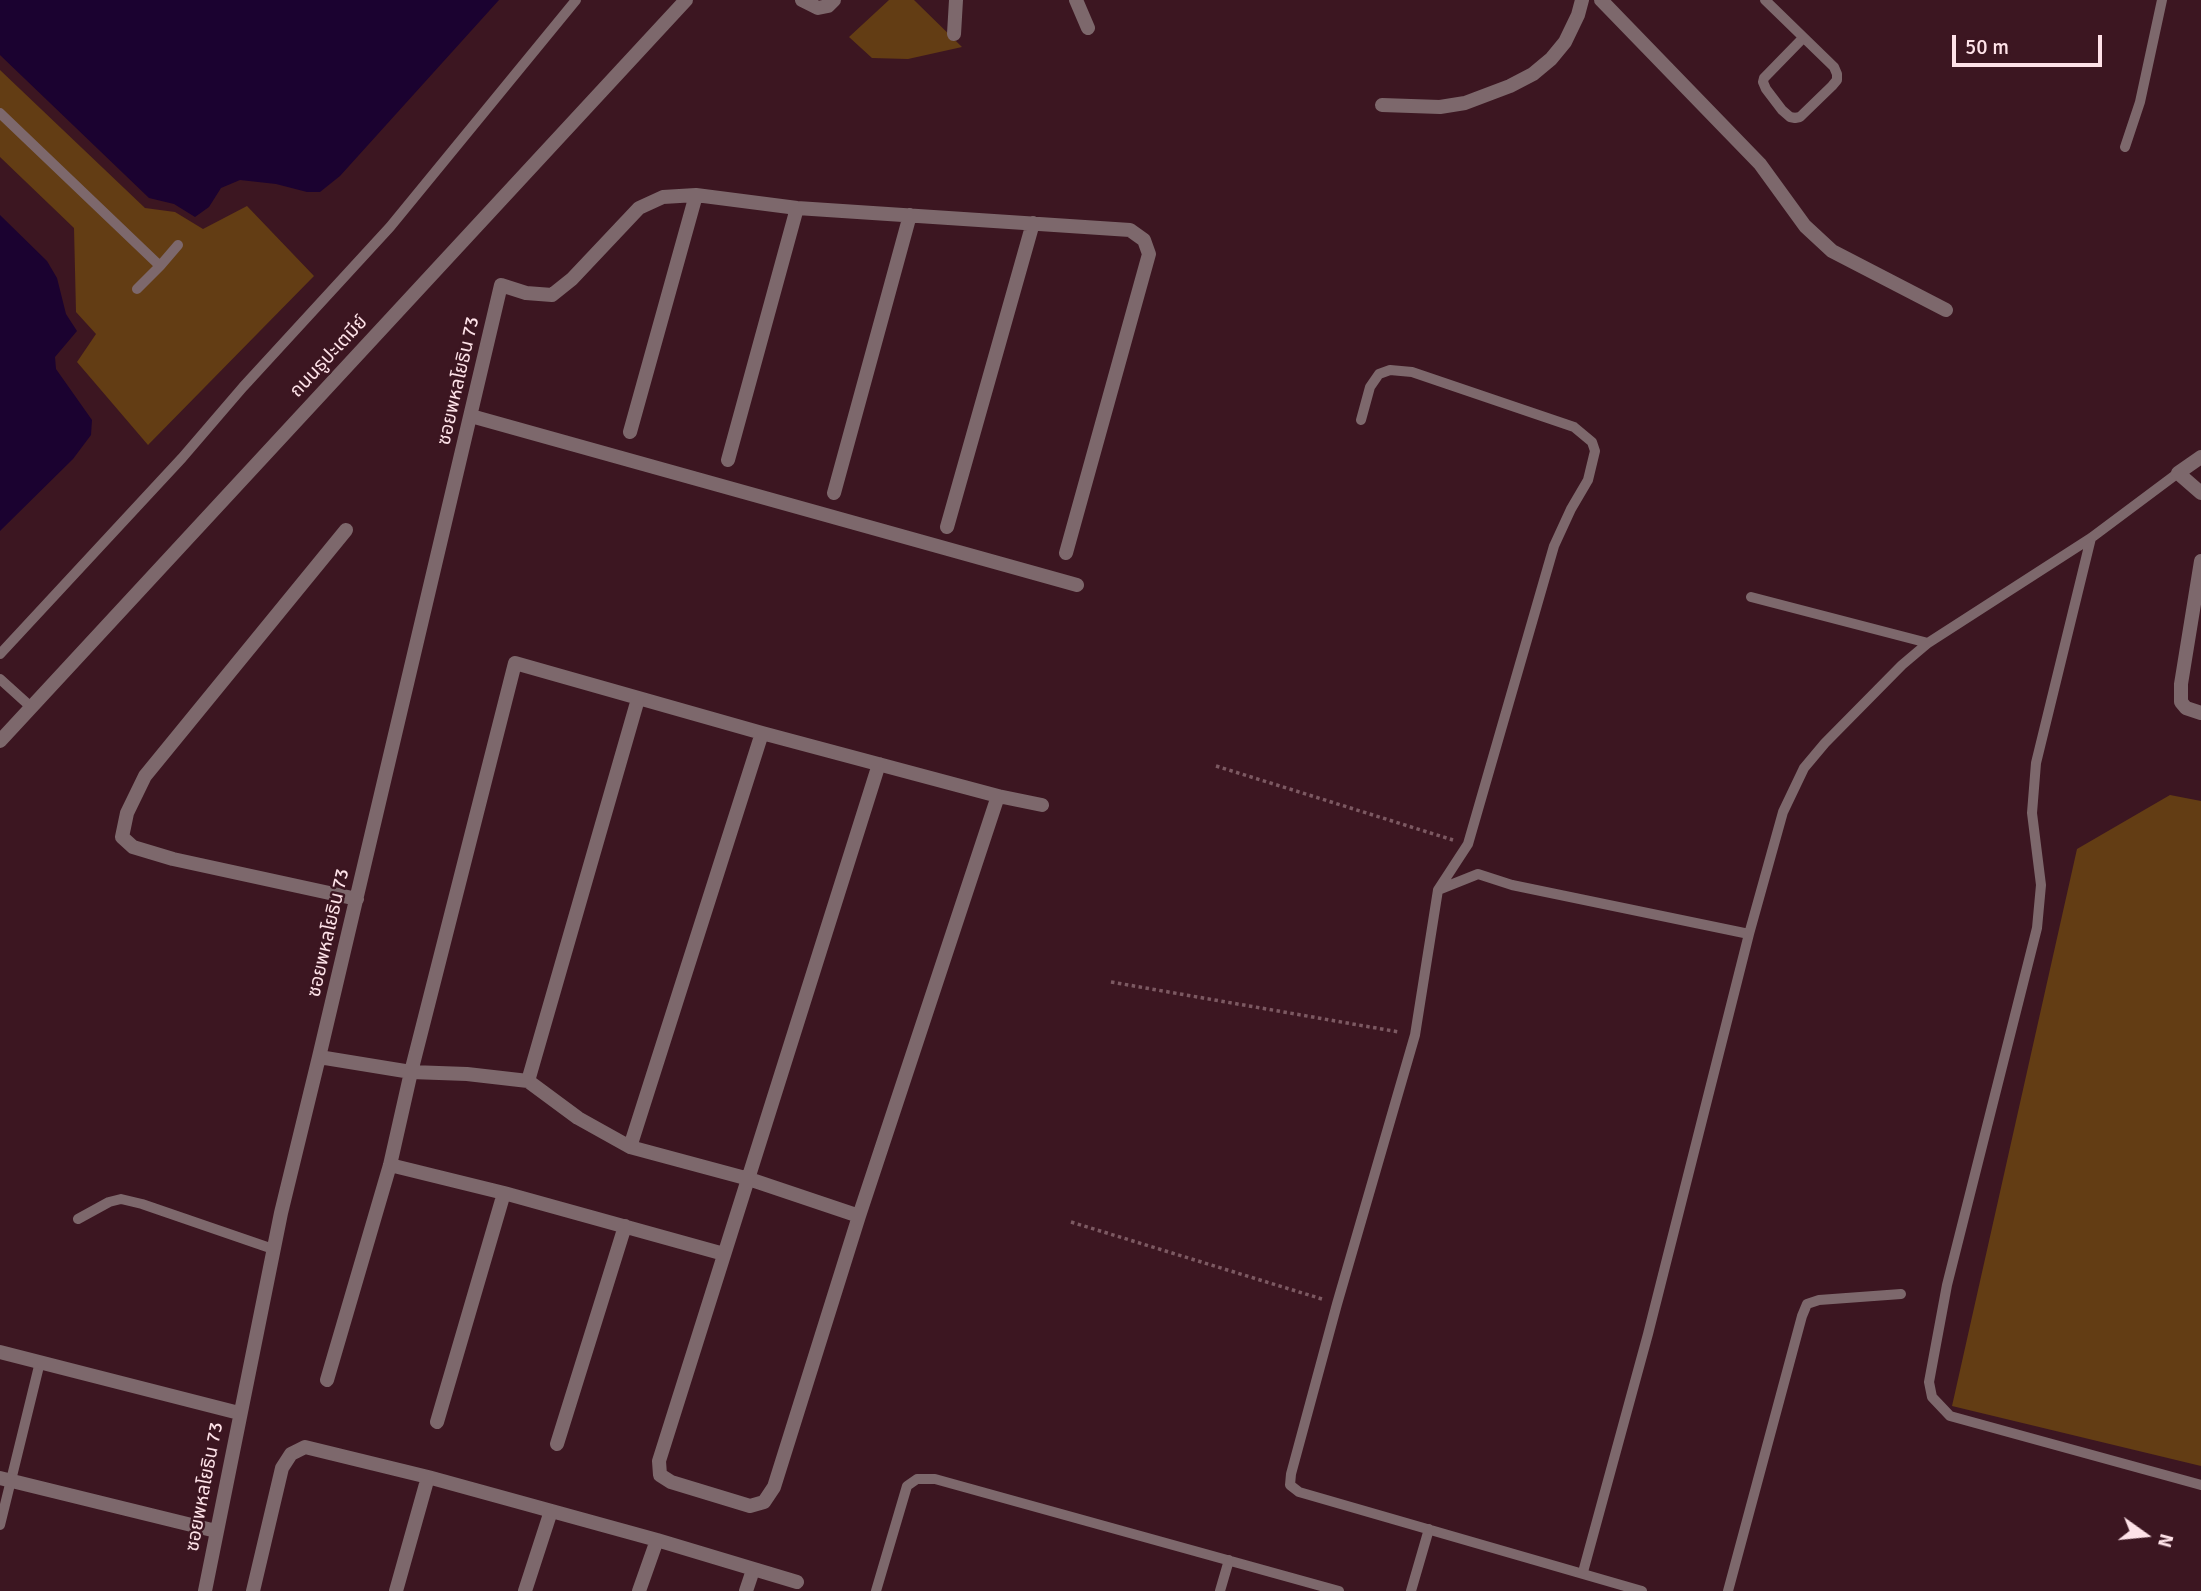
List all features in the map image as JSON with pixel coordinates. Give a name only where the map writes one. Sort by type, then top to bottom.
[{"type":"street","name":"ถนนธูปะเตมีย์","points":[[0,741],[686,0]]},
{"type":"street","points":[[802,0],[818,8],[828,6],[834,0]]},
{"type":"street","points":[[954,34],[956,0]]},
{"type":"street","points":[[1076,0],[1088,28]]},
{"type":"street","points":[[1381,105],[1453,105],[1489,95],[1533,74],[1565,43],[1582,0]]},
{"type":"street","points":[[1601,0],[1760,164],[1805,226],[1832,251],[1946,310]]},
{"type":"street","points":[[631,432],[696,195],[797,208],[1130,230],[1144,240],[1149,254],[1066,553]]},
{"type":"street","name":"ซอยพหลโยธิน 73","points":[[205,1591],[273,1250],[501,285],[526,293],[552,295],[572,279],[639,208],[663,197],[696,195]]},
{"type":"street","points":[[727,460],[797,208]]},
{"type":"street","points":[[834,493],[910,215]]},
{"type":"street","points":[[947,527],[1033,223]]},
{"type":"street","points":[[471,416],[1077,585]]},
{"type":"street","points":[[2201,457],[2178,473],[2201,493]]},
{"type":"street","points":[[346,530],[145,776],[127,813],[122,837],[134,847],[173,859],[357,899]]},
{"type":"street","points":[[2201,561],[2181,684],[2181,702],[2186,708],[2201,713]]},
{"type":"street","points":[[327,1380],[390,1165],[515,663],[762,733],[998,796],[1042,805]]},
{"type":"street","points":[[528,1081],[638,699]]},
{"type":"street","points":[[631,1147],[762,733]]},
{"type":"street","points":[[879,764],[659,1461],[660,1475],[671,1482],[750,1506],[764,1502],[774,1488],[859,1216],[998,796]]},
{"type":"street","points":[[320,1057],[411,1072],[467,1074],[528,1081],[578,1118],[631,1147],[750,1179],[859,1216]]},
{"type":"street","points":[[390,1165],[504,1193],[724,1254]]},
{"type":"street","points":[[437,1422],[504,1193]]},
{"type":"street","points":[[557,1444],[625,1226]]},
{"type":"street","points":[[0,1352],[240,1413]]},
{"type":"street","points":[[253,1591],[282,1468],[291,1454],[305,1447],[428,1477],[797,1582]]},
{"type":"street","points":[[396,1591],[428,1477]]},
{"type":"street","points":[[6,1480],[216,1531]]},
{"type":"street","points":[[525,1591],[551,1511]]},
{"type":"street","points":[[639,1591],[657,1540]]},
{"type":"street","points":[[746,1591],[753,1570]]},
{"type":"lane","points":[[0,654],[183,458],[243,387],[390,227],[576,0]]},
{"type":"lane","points":[[1765,0],[1834,67],[1837,80],[1800,117],[1795,118],[1782,110],[1763,82],[1803,38]]},
{"type":"lane","points":[[2124,147],[2140,102],[2162,0]]},
{"type":"lane","points":[[0,113],[160,266]]},
{"type":"lane","points":[[137,289],[178,245]]},
{"type":"lane","points":[[1361,420],[1370,387],[1379,374],[1390,370],[1412,372],[1574,427],[1592,442],[1595,451],[1588,480],[1554,546],[1468,844],[1438,890],[1415,1035],[1337,1304],[1290,1485],[1299,1492],[1642,1591]]},
{"type":"lane","points":[[1583,1572],[1648,1334],[1749,934],[1783,812],[1804,768],[1902,665],[1928,643],[2091,538],[2178,473]]},
{"type":"lane","points":[[2091,538],[2036,763],[2032,813],[2041,885],[2037,929],[1947,1285],[1929,1382],[1932,1396],[1950,1416],[2201,1485]]},
{"type":"lane","points":[[1752,597],[1928,643]]},
{"type":"lane","points":[[0,679],[31,707]]},
{"type":"lane","points":[[1438,890],[1478,874],[1512,885],[1749,934]]},
{"type":"lane","points":[[78,1219],[108,1202],[121,1199],[273,1250]]},
{"type":"lane","points":[[1728,1591],[1807,1304],[1819,1300],[1901,1294]]},
{"type":"lane","points":[[0,1525],[6,1480],[40,1362]]},
{"type":"lane","points":[[876,1591],[907,1486],[917,1479],[935,1479],[1339,1591]]},
{"type":"lane","points":[[1411,1591],[1429,1529]]},
{"type":"lane","points":[[1220,1591],[1229,1560]]},
{"type":"path","points":[[1216,766],[1468,844]]},
{"type":"path","points":[[1111,982],[1415,1035]]},
{"type":"path","points":[[1071,1222],[1337,1304]]},
{"type":"shaded area","points":[[0,0],[499,0],[340,176],[320,192],[240,180],[221,188],[209,207],[195,217],[174,204],[149,198],[0,55]]},
{"type":"shaded area","points":[[889,0],[914,0],[962,47],[908,59],[872,58],[849,37]]},
{"type":"shaded area","points":[[0,70],[145,208],[175,212],[203,229],[247,206],[314,276],[148,445],[77,362],[96,334],[76,312],[74,228],[0,157]]},
{"type":"shaded area","points":[[0,215],[47,261],[57,278],[66,314],[77,331],[55,357],[56,369],[92,420],[91,435],[73,459],[0,531]]},
{"type":"shaded area","points":[[2170,795],[2201,801],[2201,1466],[1952,1406],[2077,849]]}]
